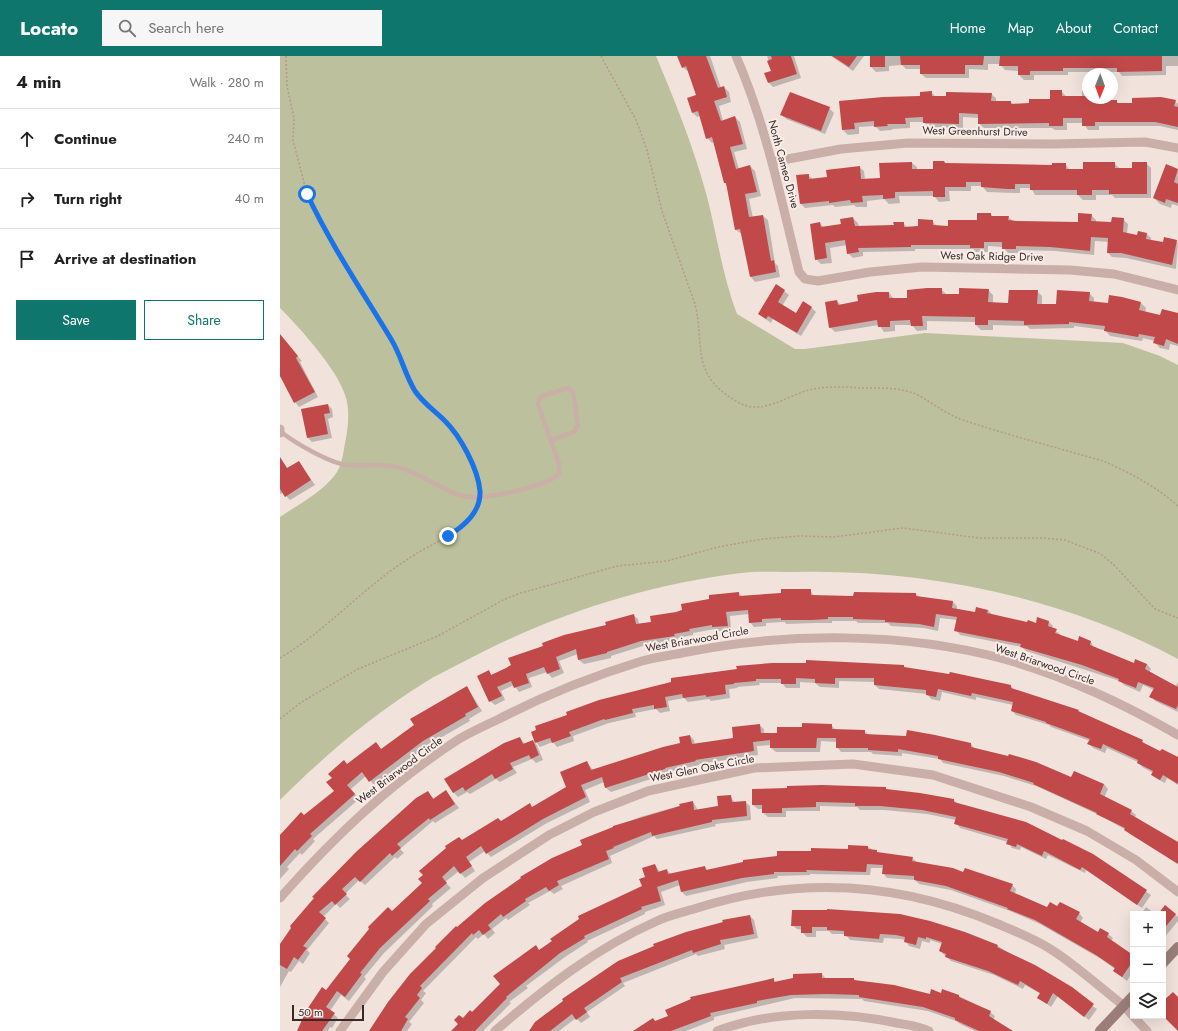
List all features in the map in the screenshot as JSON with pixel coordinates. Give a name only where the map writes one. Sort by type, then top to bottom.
[{"type":"street","name":"North Cameo Drive","points":[[736,56],[755,104],[772,162],[799,272],[805,279]]},
{"type":"street","name":"West Greenhurst Drive","points":[[772,162],[841,149],[908,142],[1053,144],[1145,142],[1178,148]]},
{"type":"street","name":"West Oak Ridge Drive","points":[[805,279],[818,281],[870,272],[922,267],[1070,270],[1114,274],[1178,290]]},
{"type":"street","name":"West Briarwood Circle","points":[[280,898],[317,856],[358,815],[403,779],[460,739],[532,701],[586,680],[645,660],[706,648],[761,641],[856,638],[928,644],[1004,659],[1072,683],[1137,712],[1178,735]]},
{"type":"street","name":"West Glen Oaks Circle","points":[[340,1031],[383,972],[426,924],[483,878],[549,834],[594,812],[648,791],[754,768],[853,764],[933,775],[1031,807],[1087,831],[1136,860],[1178,892]]},
{"type":"street","points":[[495,1031],[550,984],[607,946],[658,920],[707,904],[755,892],[808,888],[855,887],[912,895],[970,912],[1014,931],[1054,952],[1124,1006],[1130,1013]]},
{"type":"street","points":[[1166,960],[1178,947]]},
{"type":"street","points":[[1100,1031],[1130,999]]},
{"type":"street","points":[[717,1031],[737,1023],[800,1014],[872,1018],[929,1031]]},
{"type":"street","points":[[1136,1019],[1147,1031]]},
{"type":"lane","points":[[280,431],[294,443],[342,464],[359,466],[384,464],[423,476],[463,496],[480,497],[500,494],[553,480],[559,474],[559,464],[538,404],[540,397],[568,388],[573,392],[578,425],[574,432],[551,440]]},
{"type":"path","points":[[280,658],[354,601],[379,578],[414,554],[465,525],[475,510],[480,497],[480,490],[473,468],[462,443],[446,422],[420,398],[414,389],[392,340],[341,260],[307,194],[293,140],[293,111],[287,86],[286,56]]},
{"type":"path","points":[[601,56],[636,120],[647,150],[662,211],[695,304],[698,317],[700,351],[705,372],[711,381],[725,395],[738,403],[762,406],[774,404],[807,390],[821,388],[889,389],[912,393],[960,419],[1103,461],[1119,468],[1170,499],[1178,506]]},
{"type":"path","points":[[280,719],[300,704],[358,669],[438,636],[505,599],[521,593],[616,566],[667,561],[718,547],[763,539],[800,536],[834,537],[903,528],[980,538],[1042,538],[1065,540],[1083,545],[1101,554],[1115,566],[1155,609],[1178,618]]},
{"type":"green space","points":[[280,56],[656,56],[683,124],[701,175],[727,284],[737,314],[795,349],[805,349],[925,333],[1123,343],[1160,356],[1178,365],[1178,659],[1134,637],[1088,619],[1040,603],[992,591],[943,582],[844,572],[755,572],[705,578],[633,594],[563,617],[496,645],[438,675],[385,709],[349,737],[280,800],[280,517],[316,493],[335,475],[341,464],[343,456],[348,415],[346,398],[336,375],[308,338],[280,308]]},
{"type":"building","points":[[677,56],[706,56],[718,88],[724,86],[727,97],[714,101],[721,121],[735,116],[743,144],[730,147],[736,169],[750,165],[757,192],[745,194],[749,217],[763,215],[771,261],[774,260],[776,272],[750,277],[740,229],[735,230],[726,183],[724,183],[712,137],[706,139],[698,111],[692,113],[687,98],[696,95],[686,66],[682,68]]},
{"type":"building","points":[[771,56],[791,56],[797,74],[768,83],[764,73],[771,71],[767,61],[772,59]]},
{"type":"building","points":[[832,56],[857,56],[849,67]]},
{"type":"building","points":[[870,56],[885,56],[885,67],[870,67]]},
{"type":"building","points":[[900,56],[984,56],[983,65],[965,65],[965,74],[920,74],[920,65],[901,65]]},
{"type":"building","points":[[1000,56],[1162,56],[1162,71],[1118,72],[1118,68],[1063,68],[1063,71],[1030,71],[1030,75],[1018,75],[1018,66],[999,66]]},
{"type":"building","points":[[1050,90],[1062,90],[1062,96],[1082,96],[1082,104],[1132,103],[1132,98],[1161,97],[1176,100],[1174,106],[1178,107],[1178,127],[1155,122],[1095,122],[1095,126],[1082,126],[1082,118],[1063,118],[1063,126],[1049,126],[1049,123],[978,124],[978,114],[959,113],[959,124],[923,123],[923,117],[905,118],[906,124],[887,124],[888,126],[874,127],[874,121],[854,123],[855,129],[842,130],[839,101],[883,97],[920,96],[920,92],[932,91],[932,96],[946,96],[946,92],[992,93],[991,101],[1011,101],[1011,104],[1029,103],[1029,99],[1050,99]]},
{"type":"building","points":[[790,92],[830,107],[821,131],[780,115]]},
{"type":"building","points":[[933,161],[944,161],[945,163],[1052,165],[1052,163],[1066,163],[1066,169],[1083,169],[1083,162],[1115,162],[1115,168],[1132,168],[1132,162],[1147,162],[1147,194],[1109,194],[1109,190],[1092,190],[1092,195],[1077,195],[1077,190],[1030,190],[1030,184],[1015,184],[1015,189],[1007,189],[981,187],[981,182],[966,182],[966,187],[945,187],[945,197],[933,197],[933,191],[895,192],[895,198],[883,199],[883,195],[862,196],[863,202],[851,203],[850,200],[829,203],[829,201],[800,204],[796,175],[809,174],[809,179],[827,177],[826,170],[860,166],[861,179],[880,178],[879,163],[912,162],[912,169],[933,169]]},
{"type":"building","points":[[1166,164],[1178,169],[1174,182],[1178,184],[1178,203],[1166,199],[1165,203],[1153,198]]},
{"type":"building","points":[[977,213],[991,213],[991,216],[1009,216],[1008,220],[1017,221],[1078,222],[1078,213],[1092,214],[1091,221],[1111,222],[1112,217],[1124,218],[1123,232],[1137,235],[1138,231],[1147,233],[1146,239],[1163,242],[1164,237],[1177,240],[1172,265],[1121,253],[1107,253],[1108,238],[1091,237],[1090,251],[1050,247],[1016,246],[1016,249],[1002,249],[1002,242],[984,242],[984,248],[970,248],[970,245],[911,245],[911,247],[858,248],[859,252],[847,254],[845,240],[825,243],[827,258],[815,260],[810,224],[820,222],[821,227],[841,224],[840,219],[853,217],[855,226],[894,225],[893,222],[904,222],[904,227],[918,226],[918,219],[933,220],[933,225],[948,226],[948,220],[977,220]]},
{"type":"building","points":[[776,284],[785,290],[778,302],[796,313],[803,301],[812,307],[797,333],[768,316],[766,319],[758,314]]},
{"type":"building","points":[[942,288],[942,294],[959,294],[959,288],[989,289],[988,302],[1008,303],[1009,290],[1038,290],[1037,304],[1056,304],[1057,290],[1090,292],[1089,301],[1108,303],[1109,295],[1122,297],[1141,302],[1139,310],[1160,315],[1162,309],[1178,313],[1178,344],[1166,339],[1164,346],[1153,343],[1155,337],[1139,334],[1138,337],[1104,331],[1105,326],[1069,322],[1069,324],[1024,325],[1024,321],[988,320],[988,325],[975,325],[975,317],[922,316],[923,326],[911,326],[910,320],[890,321],[890,327],[878,327],[877,320],[829,328],[825,302],[837,300],[838,305],[858,301],[857,295],[876,292],[889,292],[889,298],[907,298],[907,290]]},
{"type":"building","points":[[280,334],[298,356],[296,358],[315,392],[294,403],[280,376]]},
{"type":"building","points":[[328,404],[330,413],[324,414],[328,434],[307,438],[301,409]]},
{"type":"building","points":[[280,457],[287,468],[299,461],[311,480],[285,497],[280,489]]},
{"type":"building","points":[[781,589],[811,589],[811,595],[853,596],[854,592],[916,593],[916,596],[953,601],[952,608],[975,612],[976,607],[988,610],[987,613],[1027,622],[1028,620],[1036,623],[1037,617],[1049,621],[1048,626],[1057,629],[1055,633],[1078,641],[1079,636],[1091,641],[1090,645],[1134,663],[1135,659],[1147,664],[1145,669],[1178,687],[1178,705],[1176,709],[1149,697],[1154,688],[1138,682],[1136,688],[1118,681],[1119,679],[1082,665],[1020,647],[1021,644],[954,631],[957,617],[936,614],[934,627],[919,624],[885,622],[885,620],[853,619],[853,617],[828,617],[828,619],[811,620],[781,620],[781,618],[762,619],[762,622],[749,623],[748,610],[726,612],[728,626],[712,627],[712,625],[689,629],[690,631],[674,634],[675,636],[641,641],[607,653],[578,660],[576,649],[556,657],[560,669],[547,674],[544,667],[526,674],[529,683],[514,688],[511,681],[497,687],[502,696],[489,702],[477,676],[489,670],[491,675],[506,668],[511,665],[508,658],[543,646],[542,643],[564,635],[606,625],[605,622],[634,614],[636,624],[651,622],[650,616],[682,610],[681,604],[709,599],[709,595],[739,592],[739,596],[781,593]]},
{"type":"building","points":[[806,660],[904,665],[904,667],[949,674],[950,672],[1011,685],[1011,688],[1079,710],[1078,711],[1143,740],[1142,742],[1160,751],[1162,749],[1178,757],[1178,784],[1163,775],[1160,780],[1151,775],[1153,771],[1137,763],[1138,760],[1103,744],[1101,749],[1087,744],[1090,739],[1046,722],[1011,711],[1013,702],[972,693],[971,696],[938,689],[936,697],[926,695],[926,690],[874,685],[874,678],[835,678],[835,684],[815,683],[815,679],[796,678],[796,684],[781,684],[781,679],[756,679],[756,681],[725,685],[726,694],[683,698],[682,694],[665,697],[667,707],[654,709],[654,705],[632,709],[633,713],[604,719],[569,732],[571,736],[552,743],[550,738],[535,743],[531,732],[536,730],[535,726],[567,715],[566,712],[599,700],[671,682],[671,678],[737,669],[736,666],[772,663],[806,663]]},
{"type":"building","points":[[467,686],[478,707],[465,714],[466,716],[423,741],[369,782],[362,772],[347,785],[355,794],[310,834],[312,836],[297,851],[295,849],[280,866],[280,835],[301,812],[304,815],[334,791],[326,782],[332,778],[328,774],[344,760],[347,764],[376,742],[381,749],[414,725],[410,719]]},
{"type":"building","points":[[802,723],[832,724],[832,729],[865,730],[865,734],[906,736],[907,730],[971,743],[971,747],[1008,756],[1009,754],[1036,762],[1071,777],[1074,771],[1104,784],[1100,794],[1132,810],[1130,814],[1178,842],[1178,864],[1124,830],[1125,828],[1096,814],[1097,813],[1033,784],[1034,783],[999,772],[938,759],[938,756],[898,749],[898,752],[868,750],[868,748],[836,748],[836,738],[817,738],[816,748],[770,748],[770,740],[753,742],[754,751],[695,760],[696,761],[665,768],[605,788],[602,777],[581,785],[586,797],[543,819],[486,854],[481,846],[466,857],[472,866],[460,874],[454,866],[442,877],[447,883],[428,899],[430,901],[380,948],[360,973],[362,974],[345,997],[337,991],[326,1007],[335,1013],[322,1031],[297,1031],[306,1011],[322,987],[326,990],[350,959],[347,956],[369,929],[368,927],[388,907],[392,911],[422,883],[418,879],[423,875],[419,871],[446,848],[445,846],[459,837],[462,840],[498,818],[501,821],[530,803],[532,807],[566,787],[560,772],[587,761],[591,770],[680,743],[679,737],[690,735],[692,744],[733,738],[732,727],[760,724],[761,733],[777,733],[777,727],[802,727]]},
{"type":"building","points":[[520,737],[523,744],[533,740],[539,755],[531,759],[529,755],[510,763],[513,769],[495,779],[492,774],[465,791],[463,787],[453,793],[444,779],[504,743]]},
{"type":"building","points":[[822,785],[886,787],[886,789],[954,799],[954,802],[1026,822],[1093,854],[1147,890],[1137,905],[1082,867],[1080,870],[1044,851],[1042,856],[1017,844],[1016,847],[1006,844],[1008,839],[954,824],[956,817],[922,810],[880,806],[855,806],[855,803],[816,802],[816,807],[782,808],[782,813],[762,813],[762,805],[752,805],[752,789]]},
{"type":"building","points":[[446,790],[455,804],[430,820],[429,818],[397,844],[401,848],[392,856],[390,853],[360,882],[355,877],[342,889],[347,894],[335,905],[332,901],[319,912],[326,918],[303,946],[307,948],[298,960],[294,957],[287,969],[280,965],[280,944],[291,928],[290,926],[314,898],[312,897],[356,852],[416,798],[428,791],[433,799]]},
{"type":"building","points":[[731,795],[732,802],[746,801],[747,816],[712,820],[712,822],[652,836],[651,832],[613,847],[614,848],[606,851],[609,859],[557,881],[559,885],[549,891],[546,887],[525,899],[526,901],[503,917],[501,914],[488,925],[491,929],[483,935],[479,930],[473,935],[472,933],[420,986],[422,988],[417,995],[420,998],[405,1017],[408,1019],[401,1031],[369,1031],[388,1002],[410,974],[436,948],[435,947],[456,926],[457,927],[485,903],[521,878],[520,877],[552,858],[582,845],[580,840],[613,826],[680,806],[679,804],[693,801],[694,810],[718,806],[717,796]]},
{"type":"building","points":[[848,845],[868,846],[868,849],[877,850],[877,852],[913,857],[912,861],[953,868],[963,872],[965,868],[1013,884],[1010,891],[1047,907],[1050,902],[1057,906],[1060,902],[1080,912],[1076,919],[1098,932],[1100,928],[1109,933],[1107,937],[1130,953],[1130,965],[1122,977],[1113,971],[1115,968],[1096,955],[1035,920],[1007,909],[1008,908],[946,886],[914,880],[914,876],[882,874],[883,865],[867,864],[866,872],[806,870],[807,872],[774,872],[774,874],[742,878],[681,892],[678,880],[657,887],[661,901],[641,907],[642,909],[584,936],[585,938],[560,953],[506,997],[507,998],[475,1031],[451,1031],[458,1024],[454,1020],[459,1015],[463,1018],[470,1010],[472,1012],[500,984],[493,976],[536,945],[539,950],[552,941],[550,939],[579,919],[578,916],[642,886],[639,879],[645,877],[642,868],[655,864],[658,872],[667,869],[668,874],[705,866],[706,870],[743,862],[743,860],[777,856],[777,851],[811,851],[811,848],[848,849]]},
{"type":"building","points":[[1165,905],[1176,914],[1166,926],[1166,911],[1160,911]]},
{"type":"building","points":[[827,909],[900,914],[930,921],[965,932],[998,945],[997,947],[1035,965],[1072,987],[1094,1004],[1084,1017],[1053,993],[1047,1004],[1037,998],[1040,993],[1020,981],[1018,985],[988,971],[945,957],[946,954],[939,951],[942,942],[926,937],[926,939],[918,937],[916,945],[904,942],[905,937],[896,935],[880,934],[879,939],[844,936],[844,931],[827,930],[827,927],[812,927],[812,933],[801,933],[801,926],[791,926],[792,910]]},
{"type":"building","points":[[750,915],[754,934],[720,940],[721,944],[693,953],[692,950],[620,978],[622,982],[584,1008],[587,1012],[576,1020],[572,1014],[550,1031],[529,1031],[535,1022],[563,1001],[562,999],[618,961],[654,946],[653,944],[686,932],[723,922],[722,920]]},
{"type":"building","points":[[822,973],[822,978],[854,978],[854,980],[894,985],[930,994],[931,989],[941,993],[942,989],[959,995],[959,997],[991,1011],[989,1016],[1013,1031],[979,1031],[955,1020],[955,1018],[923,1007],[859,997],[859,995],[827,994],[791,995],[757,1001],[757,1003],[710,1013],[711,1016],[671,1031],[633,1031],[653,1018],[655,1021],[668,1016],[665,1010],[691,999],[690,997],[774,978],[774,982],[793,978],[793,974]]},
{"type":"building","points":[[1173,992],[1178,997],[1178,1031],[1166,1019],[1166,998]]},
{"type":"route","points":[[307,194],[316,215],[341,260],[392,340],[414,389],[420,398],[452,429],[468,455],[480,490],[480,497],[473,515],[465,525],[448,536]]}]
